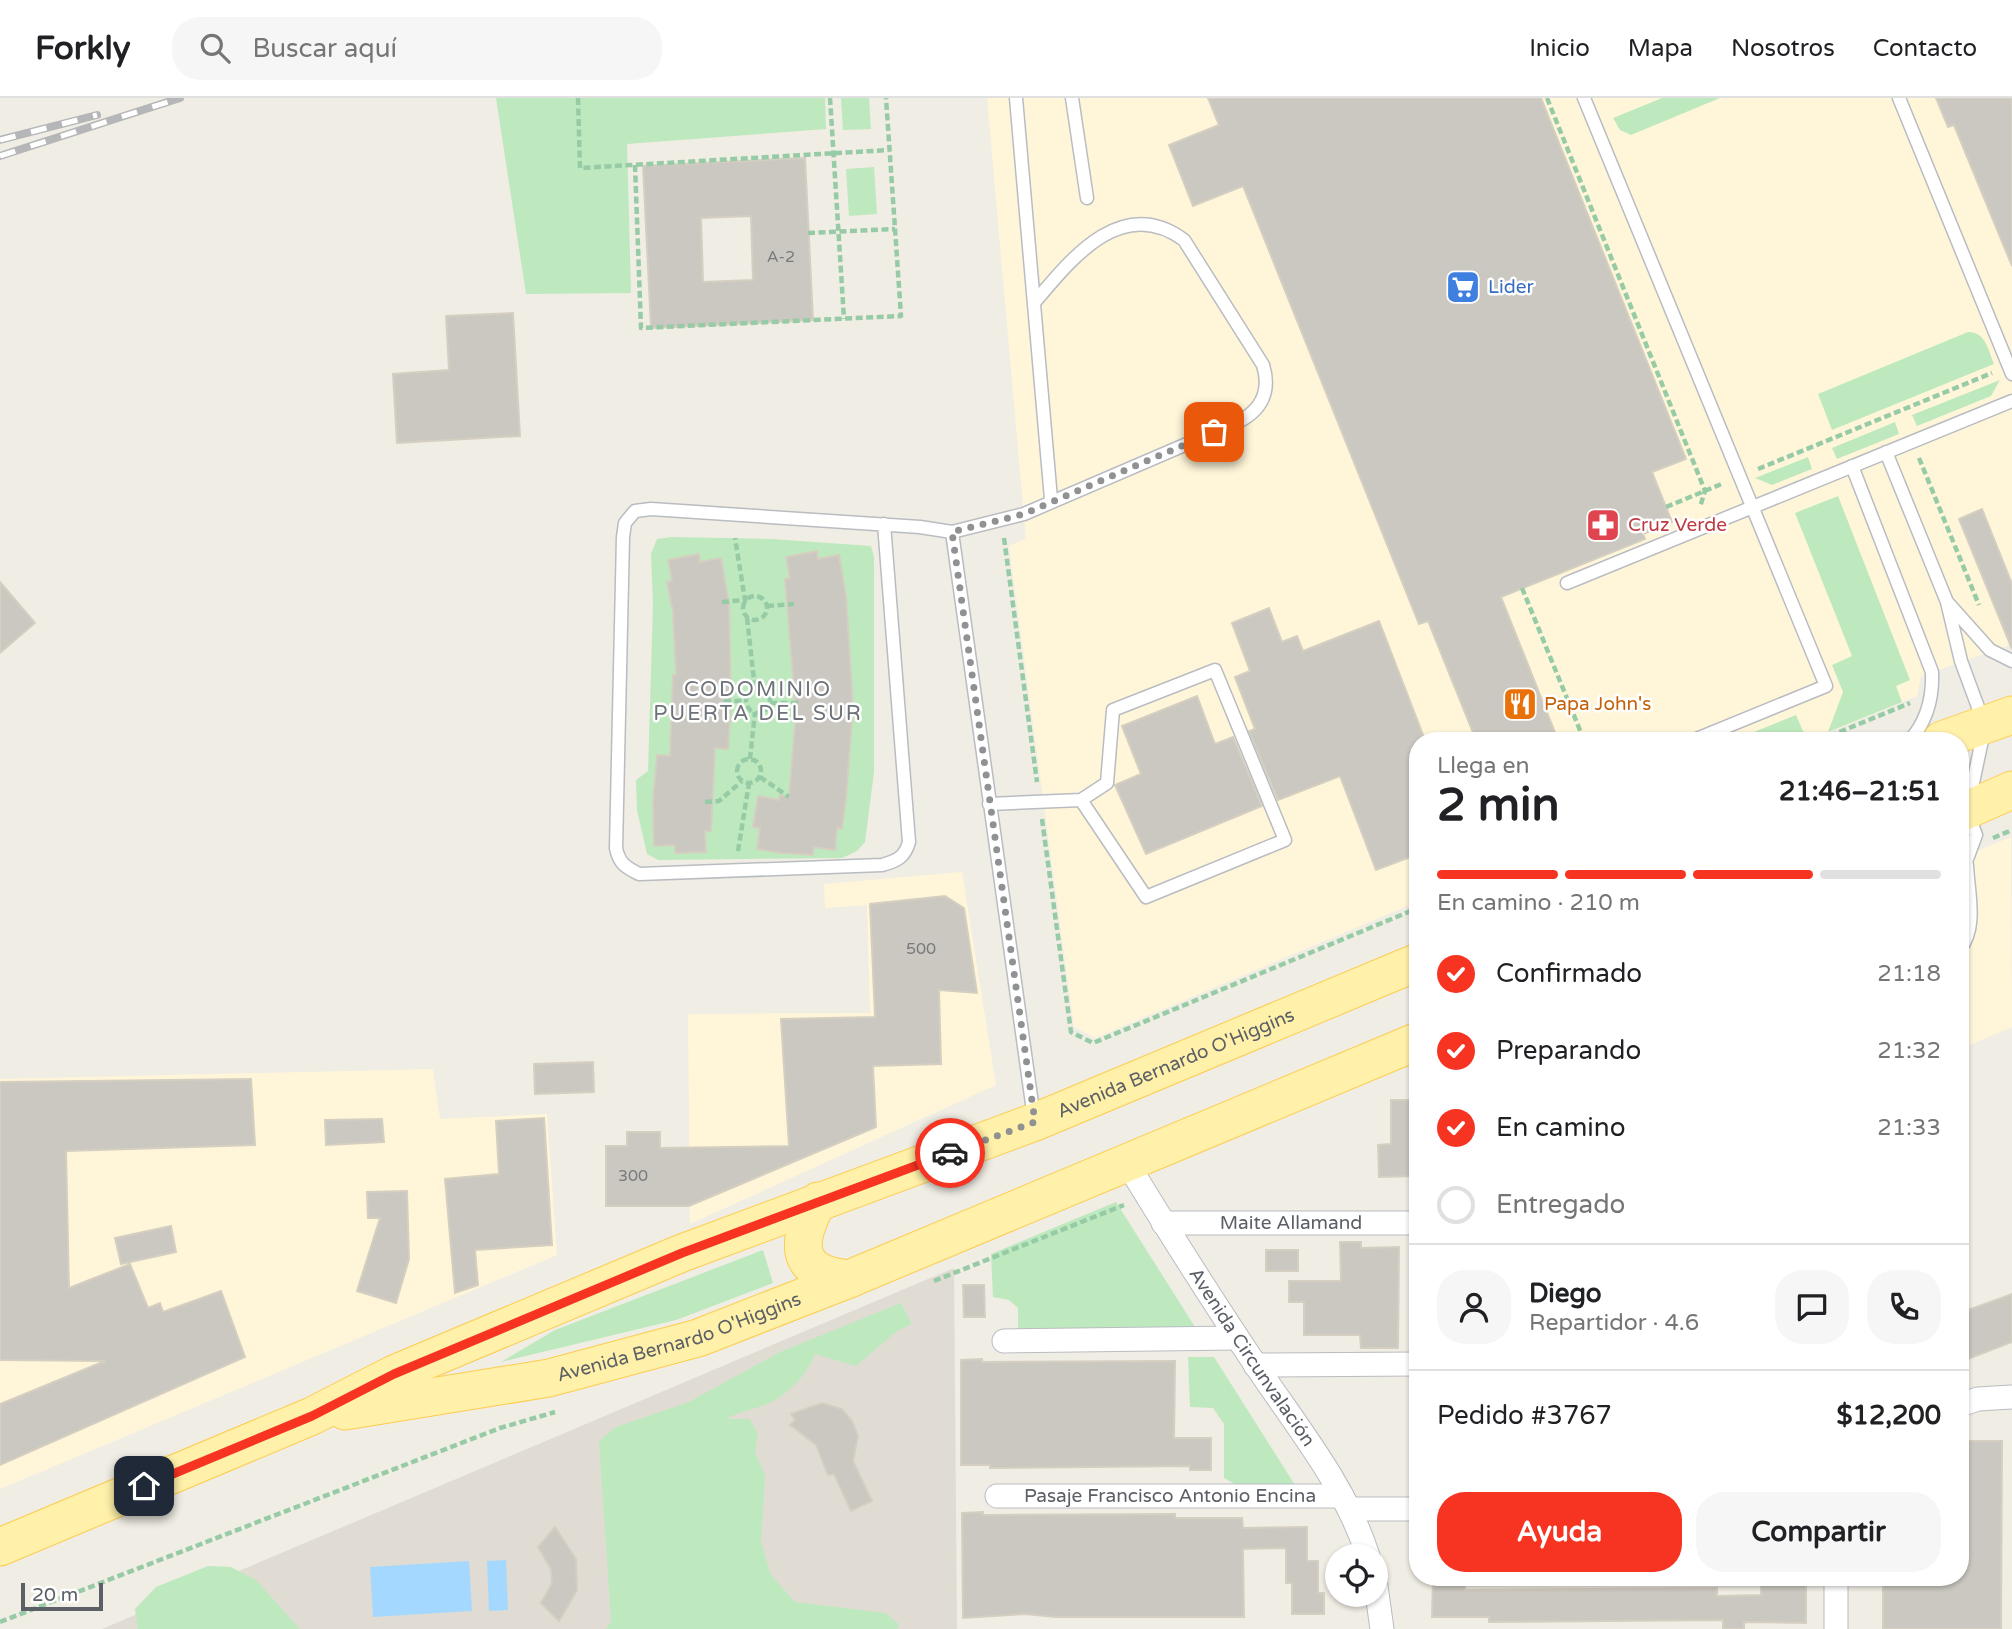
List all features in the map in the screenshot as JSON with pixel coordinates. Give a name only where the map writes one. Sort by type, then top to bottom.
[{"type":"main road","points":[[1966,732],[1998,721]]},
{"type":"main road","points":[[1969,809],[2012,790]]},
{"type":"main road","name":"Avenida Bernardo O'Higgins","points":[[0,1547],[312,1416],[394,1374],[682,1253],[1035,1122],[1409,966]]},
{"type":"main road","name":"Avenida Bernardo O'Higgins","points":[[312,1416],[600,1367],[698,1338],[849,1279],[1409,1045]]},
{"type":"main road","points":[[818,1201],[805,1224],[803,1253],[818,1270],[849,1279]]},
{"type":"street","name":"Avenida Circunvalación","points":[[1128,1163],[1163,1223],[1346,1502],[1363,1544]]},
{"type":"street","name":"Maite Allamand","points":[[1163,1223],[1409,1223]]},
{"type":"street","points":[[1004,1341],[1237,1338]]},
{"type":"street","points":[[1255,1365],[1409,1364]]},
{"type":"street","points":[[1969,1402],[2012,1397]]},
{"type":"street","name":"Pasaje Francisco Antonio Encina","points":[[997,1496],[1346,1502],[1409,1508]]},
{"type":"street","points":[[1836,1586],[1836,1629]]},
{"type":"street","points":[[1379,1607],[1382,1629]]},
{"type":"lane","points":[[1016,98],[1051,499]]},
{"type":"lane","points":[[1072,98],[1087,198]]},
{"type":"lane","points":[[1584,98],[1826,686],[1714,732]]},
{"type":"lane","points":[[1899,98],[2011,370]]},
{"type":"lane","points":[[884,524],[909,842],[906,853],[896,861],[882,865],[639,874],[626,868],[619,861],[616,848],[625,523],[635,511],[651,509],[884,524],[952,532],[1024,514],[1051,499],[1249,417],[1264,399],[1267,376],[1263,365],[1184,240],[1164,228],[1128,225],[1097,239],[1068,263],[1034,303]]},
{"type":"lane","points":[[1567,583],[2012,401]]},
{"type":"lane","points":[[1886,452],[1947,602],[1961,661],[1998,721],[1969,796]]},
{"type":"lane","points":[[1852,466],[1932,672],[1930,705],[1916,732]]},
{"type":"lane","points":[[952,532],[1035,1122]]},
{"type":"lane","points":[[1947,602],[1990,650],[2012,661]]},
{"type":"lane","points":[[989,804],[1081,800],[1107,782],[1113,710],[1215,670],[1285,840],[1146,897],[1081,800]]},
{"type":"lane","points":[[1969,823],[1976,835],[1969,856]]},
{"type":"lane","points":[[1969,901],[1969,932]]},
{"type":"path","points":[[578,98],[580,168],[889,150]]},
{"type":"path","points":[[830,98],[844,319]]},
{"type":"path","points":[[635,165],[641,328],[901,316],[886,98]]},
{"type":"path","points":[[1547,98],[1705,491],[1691,532]]},
{"type":"path","points":[[808,233],[895,229]]},
{"type":"path","points":[[1666,507],[1899,411],[2011,370]]},
{"type":"path","points":[[1899,411],[1980,608]]},
{"type":"path","points":[[735,538],[755,689]]},
{"type":"path","points":[[1522,589],[1581,732]]},
{"type":"path","points":[[722,603],[760,597],[766,606],[763,617],[755,620],[747,618]]},
{"type":"path","points":[[766,606],[794,604]]},
{"type":"path","points":[[746,701],[749,693],[755,689],[767,692],[770,703]]},
{"type":"path","points":[[724,701],[746,701]]},
{"type":"path","points":[[746,701],[755,712],[750,759]]},
{"type":"path","points":[[770,703],[800,703]]},
{"type":"path","points":[[755,712],[763,712],[770,703]]},
{"type":"path","points":[[750,759],[760,765],[760,777]]},
{"type":"path","points":[[750,759],[738,767],[737,775],[742,781],[749,783],[760,777]]},
{"type":"path","points":[[760,777],[789,797]]},
{"type":"path","points":[[705,802],[719,801],[742,781]]},
{"type":"path","points":[[736,859],[749,783]]},
{"type":"shaded area","points":[[987,98],[2012,98],[2012,644],[1921,676],[1917,696],[1829,732],[1409,732],[1409,905],[1095,1038],[1074,1027],[1009,546],[1026,539]]},
{"type":"shaded area","points":[[2011,837],[2012,1027],[1969,1045],[1969,854]]},
{"type":"shaded area","points":[[962,872],[996,1085],[690,1224],[688,1014],[870,1013],[867,905],[825,908],[824,884]]},
{"type":"shaded area","points":[[433,1069],[440,1119],[547,1114],[557,1255],[0,1489],[0,1079]]},
{"type":"shaded area","points":[[954,1268],[957,1629],[102,1629]]},
{"type":"green space","points":[[496,98],[825,98],[826,129],[627,144],[631,293],[526,294]]},
{"type":"green space","points":[[841,98],[869,98],[871,129],[843,130]]},
{"type":"green space","points":[[1662,98],[1720,98],[1631,135],[1620,130],[1613,118]]},
{"type":"green space","points":[[874,167],[877,214],[849,216],[846,169]]},
{"type":"green space","points":[[1968,332],[1983,338],[1994,364],[1832,430],[1818,394]]},
{"type":"green space","points":[[2000,380],[1991,396],[1917,426],[1912,415]]},
{"type":"green space","points":[[1895,422],[1899,434],[1837,459],[1832,448]]},
{"type":"green space","points":[[1808,457],[1812,469],[1772,485],[1755,478]]},
{"type":"green space","points":[[1838,496],[1910,680],[1896,686],[1902,702],[1828,732],[1843,692],[1832,665],[1852,656],[1795,513]]},
{"type":"green space","points":[[657,539],[772,539],[871,546],[874,557],[874,772],[865,842],[857,851],[842,858],[658,860],[647,854],[637,810],[636,780],[648,771],[653,604],[651,554]]},
{"type":"green space","points":[[1796,715],[1803,732],[1754,732]]},
{"type":"green space","points":[[1116,1202],[1197,1330],[1018,1329],[1018,1308],[1009,1300],[993,1297],[991,1254]]},
{"type":"green space","points":[[763,1250],[773,1283],[676,1320],[501,1362],[555,1330]]},
{"type":"green space","points":[[901,1303],[912,1324],[897,1331],[856,1366],[815,1354],[802,1376],[790,1389],[769,1403],[726,1419],[750,1419],[758,1434],[755,1452],[765,1476],[761,1542],[771,1575],[795,1602],[885,1613],[899,1624],[897,1629],[606,1629],[611,1621],[599,1441],[616,1427],[689,1402],[780,1352]]},
{"type":"green space","points":[[1188,1357],[1214,1357],[1295,1485],[1238,1486],[1224,1478],[1224,1424],[1213,1408],[1190,1407]]},
{"type":"green space","points":[[208,1566],[231,1567],[256,1580],[300,1629],[138,1629],[135,1609],[156,1587]]},
{"type":"water","points":[[506,1560],[508,1610],[489,1611],[487,1561]]},
{"type":"water","points":[[469,1561],[472,1611],[373,1617],[370,1567]]},
{"type":"building","points":[[1208,98],[1541,98],[1686,459],[1652,472],[1672,522],[1643,534],[1645,539],[1501,597],[1555,732],[1473,732],[1428,621],[1419,624],[1243,186],[1193,206],[1169,145],[1219,125]]},
{"type":"building","points":[[1936,98],[2012,98],[2012,266],[1954,125],[1948,127]]},
{"type":"building","points":[[805,158],[813,320],[651,328],[643,166]],"holes":[[[751,216],[753,280],[703,282],[701,218]]]},
{"type":"building","points":[[513,313],[520,436],[397,443],[393,374],[449,370],[446,316]]},
{"type":"building","points":[[1982,509],[2012,584],[2012,649],[1959,519]]},
{"type":"building","points":[[817,551],[818,559],[839,555],[846,596],[853,707],[846,798],[842,829],[837,828],[835,850],[814,847],[813,855],[781,853],[757,849],[760,828],[753,827],[758,796],[779,800],[780,795],[789,797],[796,713],[785,579],[790,578],[786,557]]},
{"type":"building","points":[[699,554],[700,562],[721,558],[729,604],[731,703],[728,749],[715,748],[711,831],[705,831],[706,852],[675,853],[675,845],[654,846],[653,801],[657,755],[670,756],[673,675],[676,675],[673,612],[667,582],[672,581],[668,560]]},
{"type":"building","points":[[0,582],[35,623],[0,653]]},
{"type":"building","points":[[1269,608],[1282,642],[1297,636],[1303,651],[1379,621],[1422,732],[1409,732],[1409,857],[1376,870],[1340,776],[1278,800],[1249,731],[1255,729],[1235,677],[1250,671],[1232,623]]},
{"type":"building","points":[[1197,696],[1215,744],[1233,737],[1262,806],[1146,854],[1115,785],[1141,774],[1122,726]]},
{"type":"building","points":[[945,896],[964,908],[977,993],[939,990],[941,1064],[873,1066],[876,1127],[689,1206],[606,1206],[606,1146],[627,1146],[627,1132],[660,1132],[660,1148],[789,1146],[781,1019],[875,1017],[870,904]]},
{"type":"building","points":[[593,1062],[594,1092],[535,1094],[534,1064]]},
{"type":"building","points":[[251,1079],[255,1145],[66,1151],[69,1288],[130,1264],[148,1308],[160,1303],[163,1312],[221,1291],[245,1357],[0,1465],[0,1404],[105,1361],[0,1360],[0,1082]]},
{"type":"building","points":[[1391,1100],[1409,1100],[1409,1176],[1379,1177],[1378,1145],[1391,1144]]},
{"type":"building","points":[[544,1118],[552,1245],[475,1250],[478,1285],[455,1293],[445,1179],[499,1174],[496,1121]]},
{"type":"building","points":[[382,1119],[384,1142],[326,1145],[325,1120]]},
{"type":"building","points":[[407,1191],[409,1259],[396,1303],[357,1291],[380,1218],[368,1218],[367,1192]]},
{"type":"building","points":[[171,1226],[176,1252],[121,1264],[115,1238]]},
{"type":"building","points":[[1340,1242],[1361,1242],[1361,1248],[1399,1247],[1398,1348],[1361,1348],[1360,1335],[1304,1335],[1304,1302],[1289,1302],[1289,1281],[1341,1281]]},
{"type":"building","points":[[1266,1250],[1298,1250],[1298,1271],[1266,1271]]},
{"type":"building","points":[[963,1285],[984,1285],[985,1317],[964,1317]]},
{"type":"building","points":[[2012,1294],[2012,1342],[1969,1359],[1969,1310]]},
{"type":"building","points":[[982,1359],[982,1362],[1175,1361],[1174,1438],[1211,1438],[1211,1470],[1190,1470],[1190,1466],[990,1468],[990,1465],[961,1465],[961,1360]]},
{"type":"building","points":[[822,1403],[842,1409],[852,1421],[858,1436],[853,1461],[872,1501],[851,1511],[834,1474],[828,1475],[816,1445],[790,1425],[795,1420],[791,1414]]},
{"type":"building","points":[[1969,1441],[2002,1441],[2001,1629],[1883,1629],[1883,1586],[1969,1586]]},
{"type":"building","points":[[983,1512],[983,1515],[1175,1514],[1175,1518],[1242,1518],[1243,1528],[1307,1527],[1307,1561],[1318,1561],[1318,1593],[1324,1593],[1324,1614],[1292,1614],[1292,1583],[1286,1583],[1286,1548],[1243,1549],[1244,1617],[1056,1617],[1025,1614],[963,1618],[962,1513]]},
{"type":"building","points":[[555,1527],[576,1559],[577,1590],[559,1621],[541,1603],[552,1583],[551,1569],[538,1547]]},
{"type":"building","points":[[1433,1586],[1465,1586],[1465,1590],[1717,1588],[1717,1596],[1761,1595],[1761,1586],[1806,1586],[1806,1623],[1744,1622],[1744,1629],[1723,1629],[1723,1620],[1489,1622],[1489,1617],[1432,1617]]},
{"type":"railway","points":[[0,156],[180,98]]},
{"type":"railway","points":[[0,140],[97,115]]},
{"type":"way so far","points":[[950,1153],[1035,1122],[952,532],[1024,514],[1051,499],[1214,432]]},
{"type":"place","name":"Lider","points":[[1463,287]]},
{"type":"place","name":"Cruz Verde","points":[[1603,525]]},
{"type":"place","name":"Papa John's","points":[[1520,704]]},
{"type":"district","name":"CODOMINIO PUERTA DEL SUR","points":[[758,701]]},
{"type":"route","points":[[144,1486],[312,1416],[394,1374],[682,1253],[950,1153]]}]
